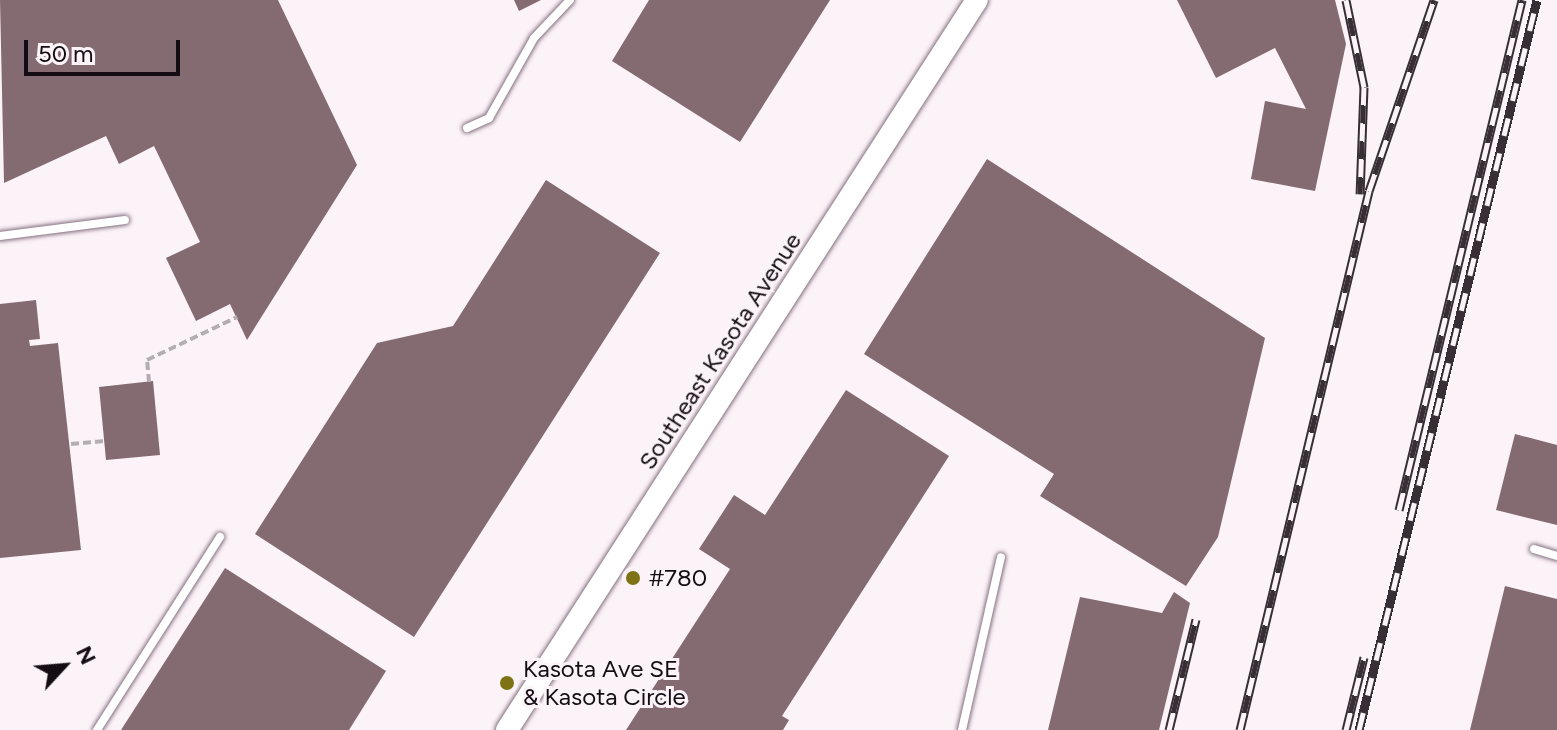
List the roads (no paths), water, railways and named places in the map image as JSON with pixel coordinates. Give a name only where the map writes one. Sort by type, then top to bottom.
[{"type":"street","name":"Southeast Kasota Avenue","points":[[507,730],[977,0]]},
{"type":"lane","points":[[467,128],[489,118],[534,38],[570,0]]},
{"type":"lane","points":[[0,236],[125,220]]},
{"type":"lane","points":[[97,730],[220,537]]},
{"type":"lane","points":[[1534,549],[1557,556]]},
{"type":"lane","points":[[962,730],[1001,557]]},
{"type":"railway","points":[[1346,0],[1364,87],[1360,194]]},
{"type":"railway","points":[[1240,730],[1369,191],[1434,0]]},
{"type":"railway","points":[[1399,510],[1522,0]]},
{"type":"railway","points":[[1359,730],[1537,0]]},
{"type":"railway","points":[[1169,730],[1196,619]]},
{"type":"railway","points":[[1346,730],[1364,657]]},
{"type":"place","name":"#780","points":[[633,578]]},
{"type":"place","name":"Kasota Ave SE & Kasota Circle","points":[[507,683]]}]
